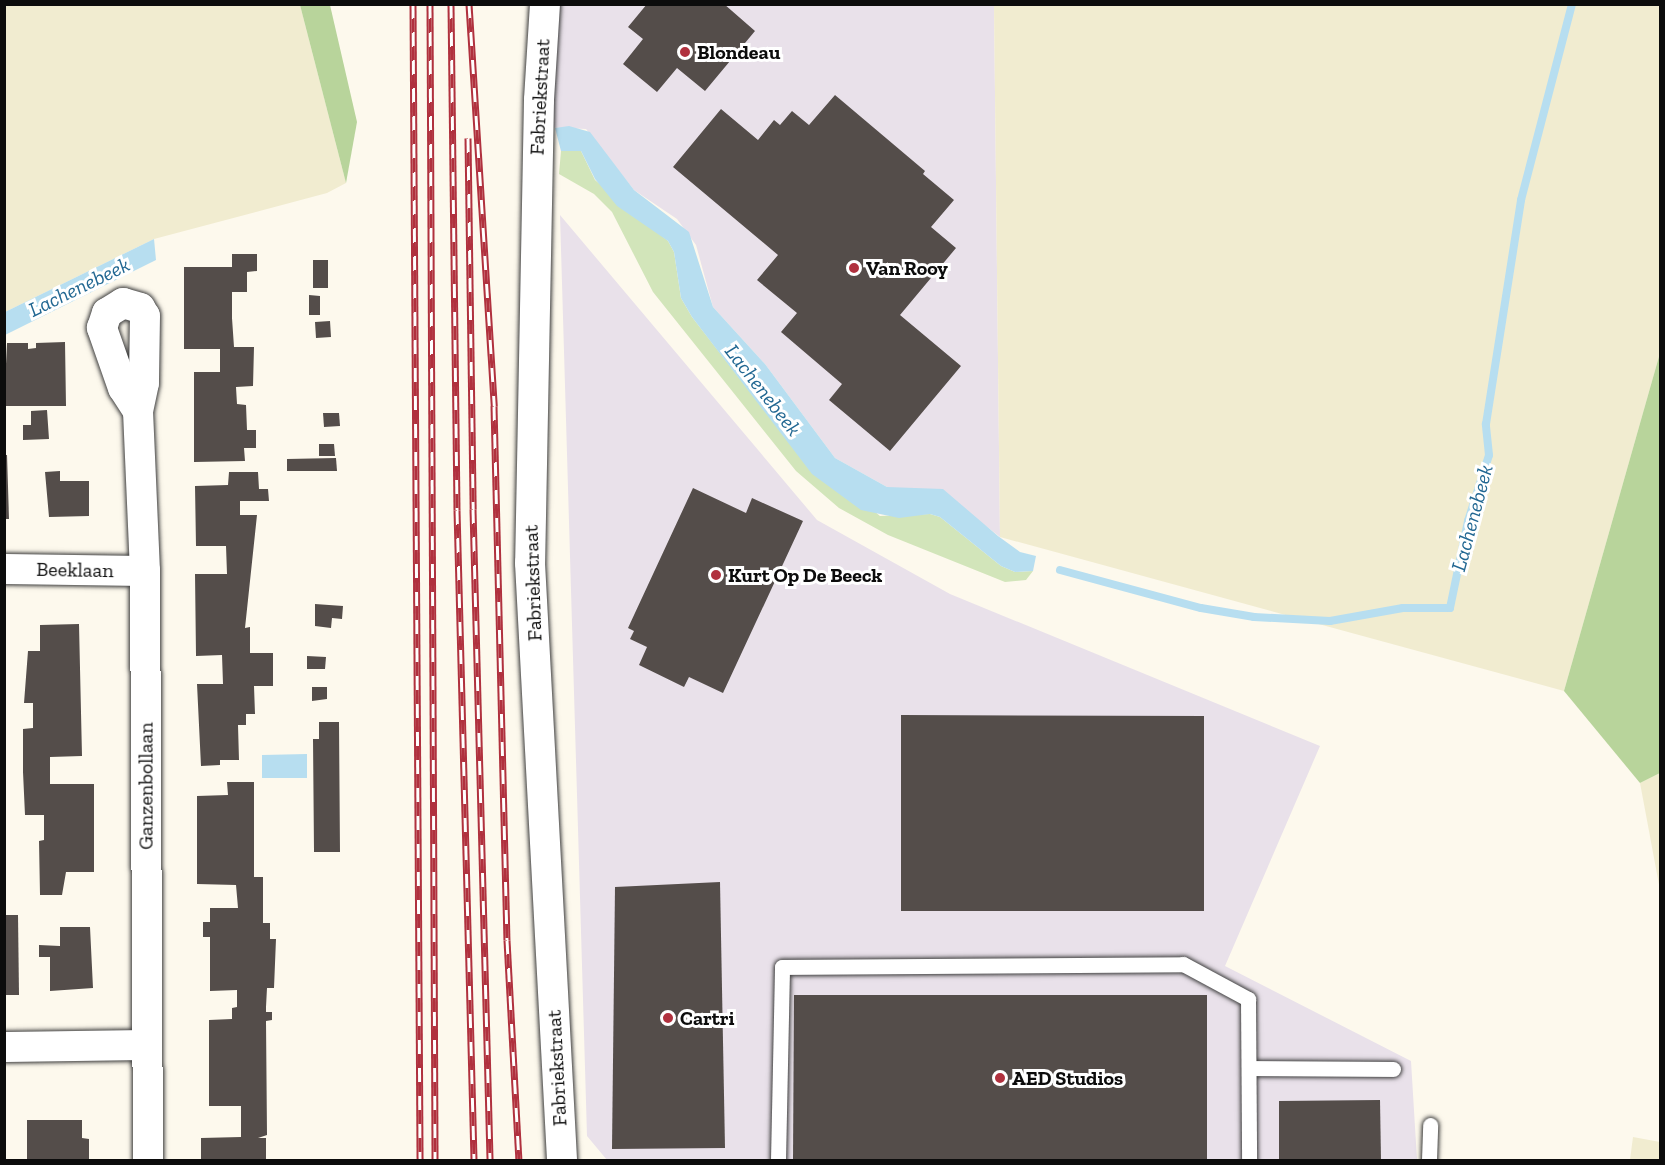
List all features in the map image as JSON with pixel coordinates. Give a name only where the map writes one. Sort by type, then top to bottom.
[{"type":"street","name":"Fabriekstraat","points":[[545,4],[538,100],[530,562],[562,1161]]},
{"type":"street","name":"Ganzenbollaan","points":[[138,411],[145,571],[148,1161]]},
{"type":"street","name":"Beeklaan","points":[[4,569],[145,571]]},
{"type":"street","points":[[4,1047],[147,1046]]},
{"type":"lane","points":[[778,1161],[782,967],[1183,964],[1248,999],[1250,1161]]},
{"type":"lane","points":[[1249,1068],[1393,1069]]},
{"type":"lane","points":[[1429,1161],[1430,1125]]},
{"type":"shaded area","points":[[5,5],[300,5],[346,183],[327,193],[154,239],[5,312]]},
{"type":"shaded area","points":[[551,5],[994,5],[1000,537],[986,526],[887,487],[835,458],[765,364],[713,307],[696,245],[677,219],[634,190],[586,129],[540,127]]},
{"type":"shaded area","points":[[994,5],[1660,5],[1660,353],[1564,691],[1000,537]]},
{"type":"shaded area","points":[[560,215],[817,520],[950,594],[1320,746],[1225,966],[1411,1061],[1417,1160],[607,1160],[587,1136]]},
{"type":"shaded area","points":[[1660,773],[1660,890],[1640,783]]},
{"type":"shaded area","points":[[1633,1137],[1660,1142],[1660,1160],[1630,1160]]},
{"type":"green space","points":[[300,5],[330,5],[357,122],[346,183]]},
{"type":"green space","points":[[561,151],[581,151],[595,180],[668,241],[674,252],[681,298],[692,317],[785,437],[880,516],[930,514],[940,517],[1001,566],[1015,572],[1033,571],[1026,580],[1005,582],[888,535],[839,508],[796,471],[653,292],[612,212],[594,194],[559,174]]},
{"type":"green space","points":[[1660,353],[1660,773],[1640,783],[1564,691]]},
{"type":"water","points":[[569,126],[590,132],[634,190],[689,232],[713,307],[765,364],[835,458],[887,487],[943,489],[1020,552],[1036,556],[1033,571],[1015,572],[1001,566],[940,517],[930,514],[899,518],[861,510],[812,474],[692,317],[681,298],[674,252],[668,241],[617,206],[595,179],[581,151],[561,151],[555,128]]},
{"type":"water","points":[[154,239],[156,260],[5,335],[5,312]]},
{"type":"water","points":[[307,754],[307,778],[262,778],[262,755]]},
{"type":"building","name":"Blondeau","points":[[647,4],[724,4],[755,31],[705,91],[677,68],[657,92],[623,64],[643,39],[628,27]]},
{"type":"building","name":"Van Rooy","points":[[835,95],[925,171],[923,174],[954,200],[931,227],[956,248],[900,315],[961,366],[890,451],[829,400],[842,384],[781,332],[797,313],[757,280],[778,255],[673,167],[721,109],[758,140],[774,120],[780,125],[792,111],[809,125]]},
{"type":"building","points":[[232,254],[257,254],[257,271],[247,272],[247,292],[232,292],[234,347],[254,347],[253,386],[236,387],[237,404],[246,405],[247,430],[256,430],[256,448],[244,448],[245,461],[194,462],[194,372],[220,372],[220,349],[184,349],[184,267],[232,267]]},
{"type":"building","points":[[313,260],[328,260],[328,288],[313,288]]},
{"type":"building","points":[[309,295],[320,296],[320,315],[309,315]]},
{"type":"building","points":[[330,321],[331,337],[316,338],[315,322]]},
{"type":"building","points":[[65,342],[66,406],[4,406],[7,343],[28,343],[28,349],[36,348],[36,343]]},
{"type":"building","points":[[47,410],[49,439],[23,440],[23,425],[31,425],[31,411]]},
{"type":"building","points":[[323,413],[339,413],[340,426],[324,427]]},
{"type":"building","points":[[319,444],[334,444],[335,456],[319,456]]},
{"type":"building","points":[[4,455],[7,455],[9,519],[4,519]]},
{"type":"building","points":[[336,458],[337,471],[287,471],[287,459]]},
{"type":"building","points":[[60,471],[60,481],[89,481],[89,516],[49,517],[45,472]]},
{"type":"building","points":[[229,472],[258,472],[259,489],[268,489],[269,501],[240,501],[240,515],[257,515],[245,628],[250,627],[250,653],[273,653],[273,686],[254,686],[255,714],[246,714],[246,725],[238,725],[239,760],[220,760],[220,765],[201,766],[197,684],[223,684],[222,655],[196,656],[195,574],[227,574],[226,546],[196,546],[195,486],[228,485]]},
{"type":"building","name":"Kurt Op De Beeck","points":[[693,488],[746,513],[752,498],[803,521],[723,693],[689,677],[684,687],[639,665],[647,647],[630,639],[634,631],[628,628]]},
{"type":"building","points":[[315,604],[343,606],[342,619],[332,618],[331,628],[315,626]]},
{"type":"building","points":[[79,624],[82,756],[50,757],[50,784],[94,784],[94,872],[66,872],[62,895],[40,895],[39,841],[44,840],[44,815],[25,815],[23,729],[33,728],[33,703],[24,703],[28,651],[40,651],[40,625]]},
{"type":"building","points":[[307,656],[326,657],[325,669],[307,669]]},
{"type":"building","points":[[312,687],[327,687],[327,699],[312,701]]},
{"type":"building","points":[[901,715],[1204,716],[1204,911],[901,911]]},
{"type":"building","points":[[319,722],[339,722],[340,852],[314,852],[313,739],[319,739]]},
{"type":"building","points":[[227,782],[254,782],[254,877],[263,877],[263,923],[270,923],[270,939],[276,939],[274,988],[267,988],[266,1007],[266,1012],[272,1012],[272,1020],[266,1021],[267,1135],[258,1138],[266,1138],[266,1160],[201,1160],[201,1138],[241,1137],[241,1106],[209,1106],[209,1020],[232,1019],[232,1008],[237,1007],[237,990],[210,991],[210,937],[203,937],[203,922],[210,922],[210,908],[238,908],[236,885],[197,884],[197,796],[228,795]]},
{"type":"building","name":"Cartri","points":[[720,882],[725,1148],[612,1149],[615,887]]},
{"type":"building","points":[[4,915],[18,915],[19,995],[4,995]]},
{"type":"building","points":[[60,927],[90,927],[93,988],[50,991],[50,957],[39,957],[39,945],[60,946]]},
{"type":"building","name":"AED Studios","points":[[794,995],[1207,995],[1207,1160],[793,1160]]},
{"type":"building","points":[[1380,1100],[1381,1160],[1279,1160],[1279,1101]]},
{"type":"building","points":[[27,1120],[82,1120],[82,1138],[89,1139],[89,1160],[27,1160]]},
{"type":"waterway","name":"Lachenebeek","points":[[1060,570],[1201,608],[1254,617],[1330,621],[1403,608],[1450,608],[1468,521],[1489,455],[1486,424],[1521,200],[1572,4]]},
{"type":"railway","points":[[413,4],[420,1160]]},
{"type":"railway","points":[[430,4],[435,1160]]},
{"type":"railway","points":[[451,4],[457,510],[474,1160]]},
{"type":"railway","points":[[469,4],[494,406],[507,940],[519,1160]]},
{"type":"railway","points":[[468,138],[473,509],[490,1160]]},
{"type":"place","name":"Blondeau","points":[[685,52]]},
{"type":"place","name":"Van Rooy","points":[[854,268]]},
{"type":"place","name":"Kurt Op De Beeck","points":[[716,575]]},
{"type":"place","name":"Cartri","points":[[668,1018]]},
{"type":"place","name":"AED Studios","points":[[1000,1078]]}]
